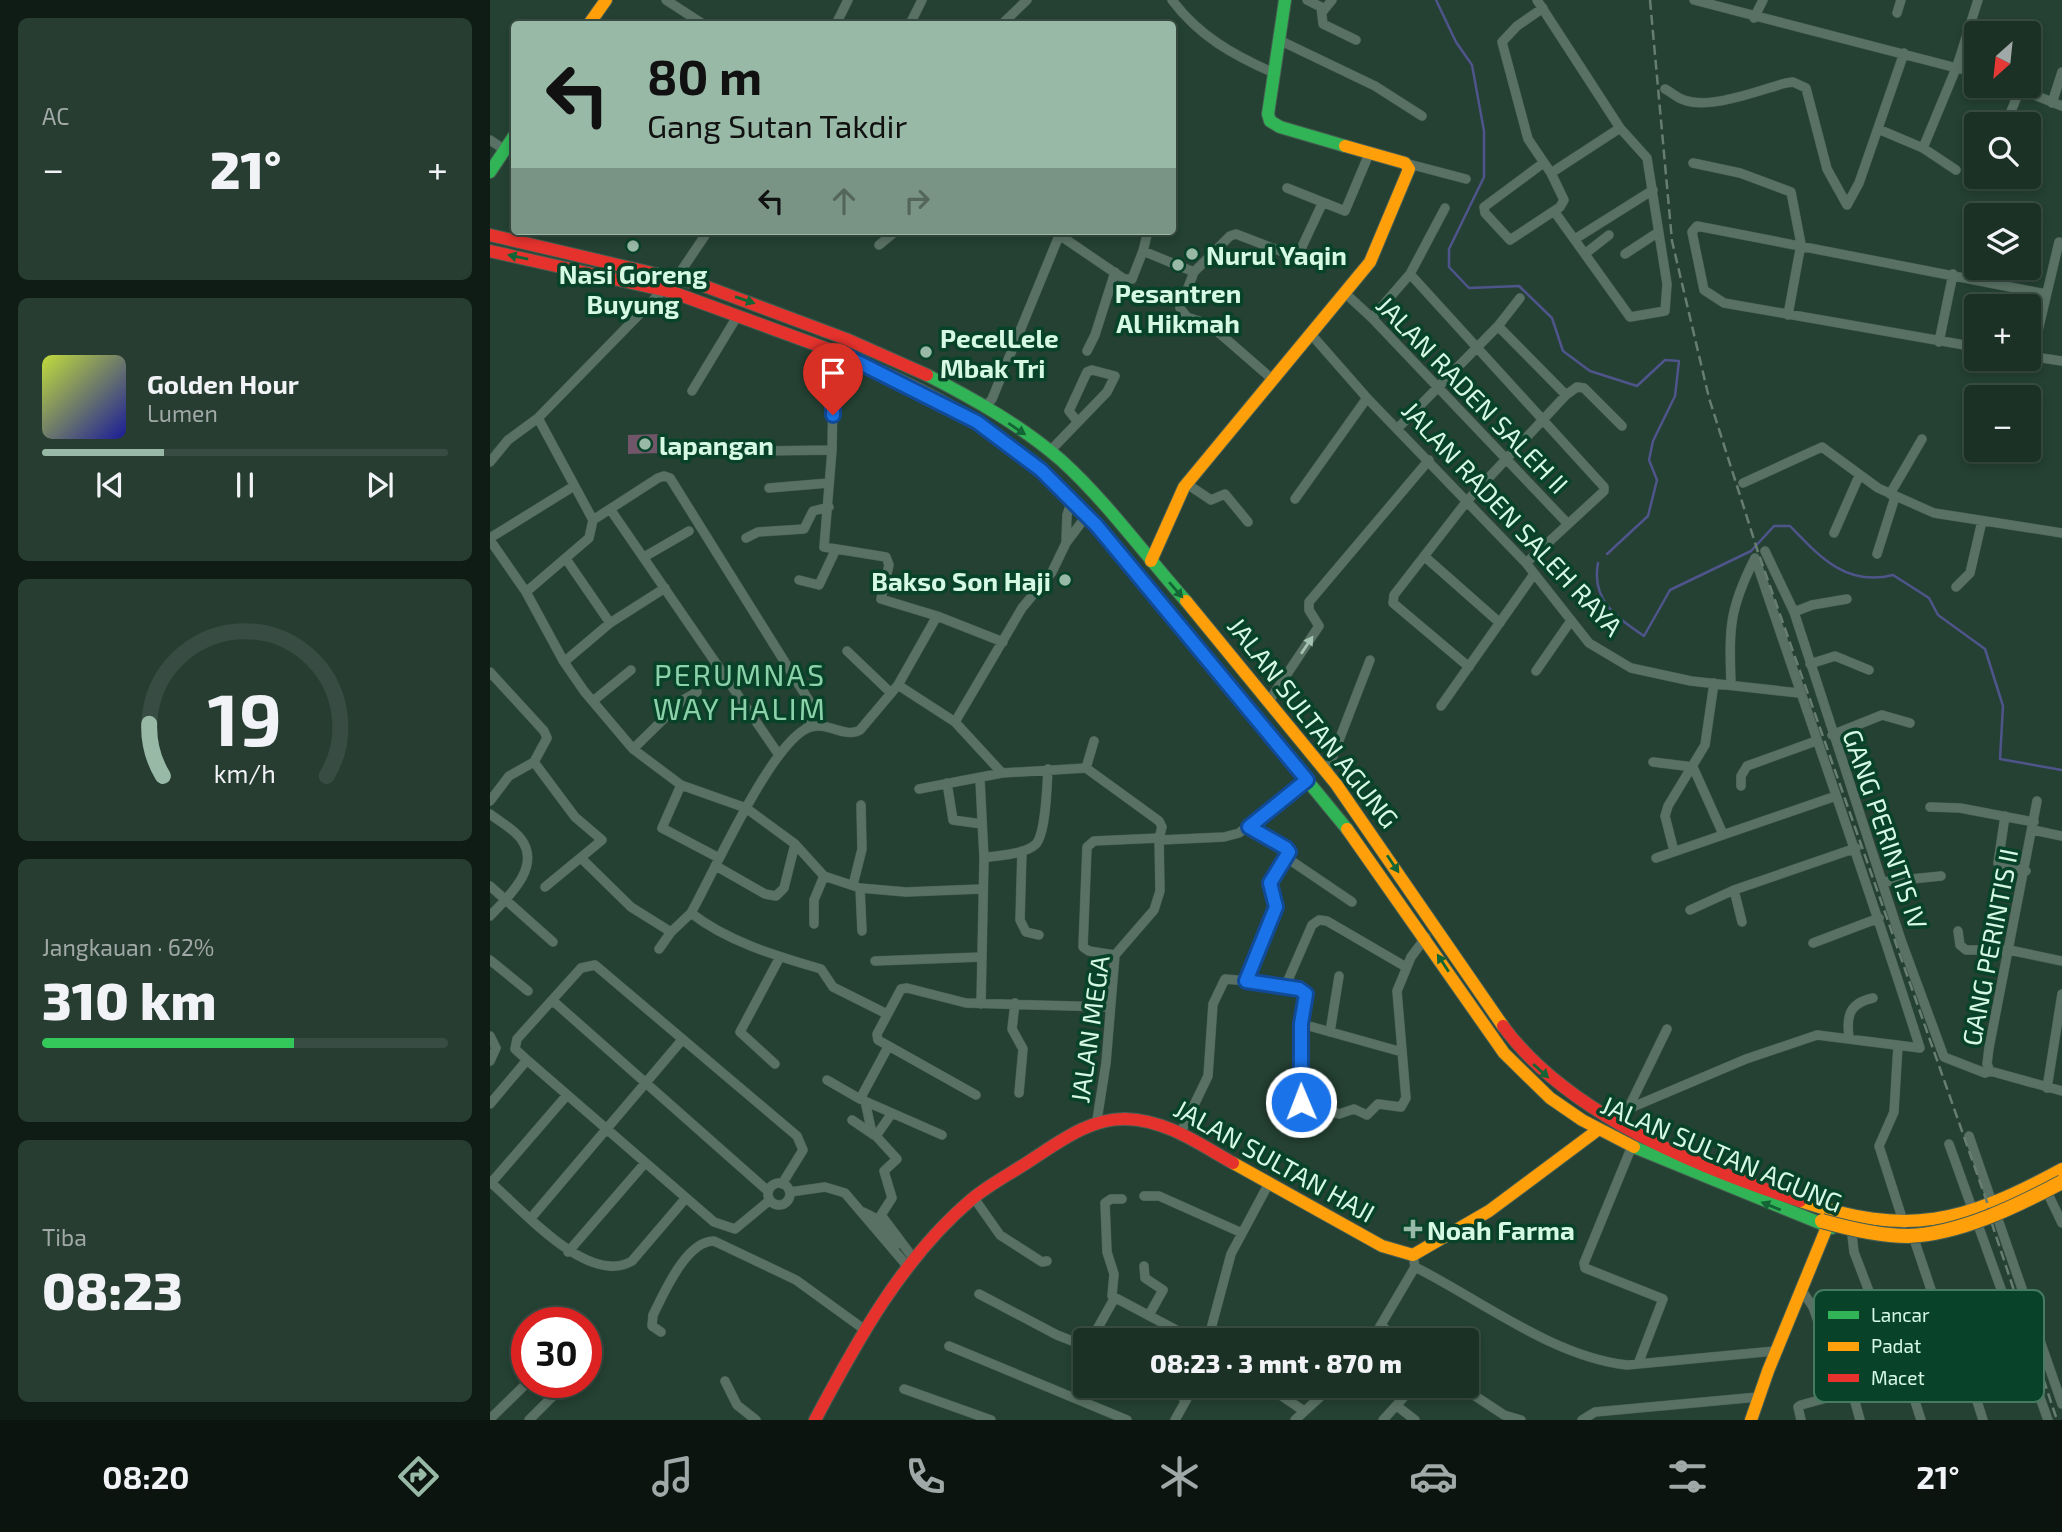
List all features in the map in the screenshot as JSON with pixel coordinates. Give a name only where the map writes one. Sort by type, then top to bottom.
[{"type":"main road","points":[[591,21],[606,0]]},
{"type":"main road","points":[[1151,561],[1187,484],[1271,378],[1346,295],[1370,262],[1408,176],[1409,169],[1405,163],[1280,127],[1270,121],[1268,114],[1286,0]]},
{"type":"main road","points":[[490,172],[511,141]]},
{"type":"main road","name":"JALAN SULTAN AGUNG","points":[[490,234],[621,272],[844,355],[977,422],[1041,470],[1092,521],[1234,689],[1365,852],[1508,1059],[1549,1097],[1605,1124],[1803,1203],[1865,1220],[1904,1224],[1948,1218],[2062,1172]]},
{"type":"main road","name":"JALAN SULTAN AGUNG","points":[[490,251],[621,272],[677,277],[796,319],[886,355],[985,407],[1050,451],[1110,513],[1269,701],[1378,842],[1528,1058],[1632,1146],[1797,1217],[1824,1220],[1852,1235],[1877,1241],[1914,1242],[1978,1225],[2056,1193]]},
{"type":"main road","points":[[1092,521],[1110,513]]},
{"type":"main road","points":[[1234,689],[1248,677]]},
{"type":"main road","points":[[1365,852],[1378,842]]},
{"type":"main road","name":"JALAN SULTAN HAJI","points":[[815,1420],[865,1331],[911,1263],[974,1198],[1074,1131],[1097,1120],[1142,1119],[1181,1132],[1382,1246],[1414,1261]]},
{"type":"main road","points":[[1414,1261],[1489,1211],[1605,1124]]},
{"type":"main road","points":[[1824,1220],[1871,1228],[1920,1230],[2001,1202],[2062,1172]]},
{"type":"main road","points":[[1803,1203],[1824,1220],[1870,1234],[1921,1235],[2006,1208],[2062,1182]]},
{"type":"main road","points":[[2028,1187],[2034,1202]]},
{"type":"main road","points":[[1751,1420],[1775,1351],[1803,1292],[1824,1220]]},
{"type":"street","points":[[666,0],[698,21]]},
{"type":"street","points":[[838,21],[848,0]]},
{"type":"street","points":[[912,21],[922,0]]},
{"type":"street","points":[[1005,21],[1027,0]]},
{"type":"street","points":[[1172,0],[1212,41],[1230,54],[1274,73]]},
{"type":"street","points":[[1307,0],[1323,11]]},
{"type":"street","points":[[1332,0],[1320,20],[1356,40]]},
{"type":"street","points":[[1694,0],[1754,18],[1964,69]]},
{"type":"street","points":[[1754,18],[1763,0]]},
{"type":"street","points":[[1897,13],[1901,0]]},
{"type":"street","points":[[1923,148],[1956,66],[1978,0]]},
{"type":"street","points":[[1542,164],[1486,204],[1484,210],[1510,240],[1554,211],[1564,200],[1551,173],[1542,164],[1528,139],[1502,42],[1540,4],[1620,128],[1647,158],[1667,284],[1668,307],[1662,314],[1630,317],[1554,211]]},
{"type":"street","points":[[1279,40],[1374,86],[1422,116]]},
{"type":"street","points":[[1665,89],[1683,100],[1696,103],[1712,102],[1793,82],[1806,88],[1814,109],[1827,169],[1847,205],[1859,183],[1904,53]]},
{"type":"street","points":[[2057,104],[2062,72]]},
{"type":"street","points":[[1551,173],[1620,128]]},
{"type":"street","points":[[1878,129],[1923,148],[1956,170]]},
{"type":"street","points":[[490,140],[505,150]]},
{"type":"street","points":[[1287,188],[1345,211],[1369,154]]},
{"type":"street","points":[[1405,163],[1466,179]]},
{"type":"street","points":[[1693,163],[1740,173],[1788,189],[1792,195],[1801,244],[1788,315]]},
{"type":"street","points":[[1575,239],[1653,190]]},
{"type":"street","points":[[1271,378],[1210,325],[1182,313],[1180,308],[1194,272],[1230,236],[1236,234],[1288,254],[1296,253],[1300,251],[1322,204]]},
{"type":"street","points":[[1372,318],[1410,274],[1445,208]]},
{"type":"street","points":[[1964,345],[1724,303],[1711,297],[1701,283],[1692,232],[1697,226],[1801,244],[2046,294]]},
{"type":"street","points":[[1625,254],[1657,233]]},
{"type":"street","points":[[677,277],[705,235]]},
{"type":"street","points":[[879,244],[890,235]]},
{"type":"street","points":[[985,407],[995,390],[1057,235]]},
{"type":"street","points":[[1062,235],[1124,279],[1132,279],[1147,235]]},
{"type":"street","points":[[1586,253],[1609,235]]},
{"type":"street","points":[[2041,313],[2059,242]]},
{"type":"street","points":[[1143,251],[1194,272]]},
{"type":"street","points":[[1087,351],[1096,335],[1115,272]]},
{"type":"street","points":[[1410,274],[1604,487],[1604,491],[1526,564]]},
{"type":"street","points":[[1939,342],[1953,274]]},
{"type":"street","points":[[490,462],[508,440],[538,418],[664,289]]},
{"type":"street","name":"JALAN RADEN SALEH II","points":[[1346,295],[1372,318],[1568,524]]},
{"type":"street","points":[[1396,429],[1498,327],[1520,298]]},
{"type":"street","points":[[692,391],[738,314]]},
{"type":"street","points":[[1498,327],[1566,395]]},
{"type":"street","name":"JALAN RADEN SALEH RAYA","points":[[1310,333],[1367,398],[1526,564],[1589,643],[1631,668],[1714,683],[1799,693]]},
{"type":"street","points":[[844,355],[833,394],[829,507],[823,543],[827,550],[886,557],[889,565],[881,599],[937,616],[1003,642]]},
{"type":"street","points":[[2041,357],[2062,360]]},
{"type":"street","points":[[1050,451],[1107,392],[1115,376],[1092,370],[1087,372],[1069,411],[1077,421]]},
{"type":"street","points":[[1469,667],[1392,601],[1467,501],[1566,395],[1577,387],[1584,388],[1622,426]]},
{"type":"street","points":[[1295,499],[1367,398]]},
{"type":"street","points":[[526,592],[589,538],[593,520],[538,418]]},
{"type":"street","points":[[1877,554],[1893,496],[1922,439]]},
{"type":"street","points":[[1743,483],[1822,447],[1859,476],[1893,496],[1934,513],[2062,533]]},
{"type":"street","points":[[760,451],[832,450]]},
{"type":"street","points":[[1269,701],[1319,626],[1308,610],[1309,602],[1429,460]]},
{"type":"street","points":[[593,520],[658,478],[664,475],[670,478],[811,704],[812,715],[807,728],[779,755],[746,808],[691,913],[671,932],[659,949]]},
{"type":"street","points":[[1834,533],[1859,476]]},
{"type":"street","points":[[769,488],[829,483]]},
{"type":"street","points":[[1187,484],[1211,500],[1225,494],[1248,522]]},
{"type":"street","points":[[574,486],[490,539],[526,592],[564,662],[633,749],[681,785],[746,808],[795,844],[824,876],[857,887],[906,892],[981,889]]},
{"type":"street","points":[[954,722],[1022,608],[1052,572],[1066,543],[1067,515],[1072,500]]},
{"type":"street","points":[[746,538],[758,533],[804,529],[813,511],[829,507]]},
{"type":"street","points":[[610,509],[779,755]]},
{"type":"street","points":[[1066,543],[1092,521]]},
{"type":"street","points":[[1956,587],[1970,573],[1982,521]]},
{"type":"street","points":[[644,557],[689,531]]},
{"type":"street","points":[[799,580],[821,583],[835,551]]},
{"type":"street","name":"GANG PERINTIS IV","points":[[1765,551],[1794,612],[1832,735],[1944,1058],[1985,1073],[1990,1071]]},
{"type":"street","points":[[1424,556],[1500,623]]},
{"type":"street","points":[[1605,1124],[1628,1109],[1794,1041],[1817,1035],[1920,1048],[1856,848],[1799,693],[1755,558],[1739,590],[1729,629],[1731,684]]},
{"type":"street","points":[[566,559],[610,623]]},
{"type":"street","points":[[1441,706],[1534,574]]},
{"type":"street","points":[[564,662],[610,623],[665,587]]},
{"type":"street","points":[[1794,612],[1812,605],[1847,600]]},
{"type":"street","points":[[807,728],[823,726],[857,733],[898,685],[937,616]]},
{"type":"street","points":[[1536,671],[1570,622]]},
{"type":"street","points":[[847,651],[891,693]]},
{"type":"street","points":[[1810,664],[1835,656],[1869,670]]},
{"type":"street","points":[[1326,774],[1370,660]]},
{"type":"street","points":[[593,701],[631,670]]},
{"type":"street","points":[[490,672],[544,731],[547,743],[534,762],[509,776],[490,801]]},
{"type":"street","points":[[1674,851],[1665,817],[1673,792],[1693,767],[1704,744],[1714,683]]},
{"type":"street","points":[[898,685],[954,722],[1002,773]]},
{"type":"street","points":[[633,749],[683,700],[697,692]]},
{"type":"street","points":[[1832,735],[1882,715],[1910,723]]},
{"type":"street","points":[[919,789],[1002,773],[1086,768],[1094,741]]},
{"type":"street","points":[[1741,786],[1741,776],[1747,766],[1816,741]]},
{"type":"street","points":[[534,762],[575,817],[602,840],[545,887]]},
{"type":"street","points":[[1653,762],[1693,767]]},
{"type":"street","points":[[1693,767],[1723,834]]},
{"type":"street","name":"JALAN MEGA","points":[[1086,768],[1159,821],[1162,827],[1160,891],[1154,910],[1115,955],[1097,1120]]},
{"type":"street","points":[[984,858],[1022,851],[1035,845],[1040,838],[1048,769]]},
{"type":"street","points":[[980,779],[984,858],[981,889],[981,1004]]},
{"type":"street","points":[[1115,955],[1089,951],[1083,947],[1087,847],[1094,841],[1224,837],[1249,827],[1307,780]]},
{"type":"street","points":[[947,783],[953,820],[982,824]]},
{"type":"street","points":[[681,785],[662,828],[765,894],[776,896],[784,887],[795,844]]},
{"type":"street","points":[[1656,858],[1836,796]]},
{"type":"street","name":"GANG PERINTIS II","points":[[1990,1071],[1987,1064],[1989,1048],[2026,871],[2037,801]]},
{"type":"street","points":[[861,805],[862,849],[857,887],[862,931]]},
{"type":"street","points":[[1930,807],[1959,808],[2005,816],[2062,836]]},
{"type":"street","points":[[490,814],[521,838],[527,852],[525,871],[490,916]]},
{"type":"street","points":[[2005,816],[1998,863],[2026,871]]},
{"type":"street","points":[[1246,981],[1276,907],[1270,883],[1287,858],[1286,848],[1249,827]]},
{"type":"street","points":[[1690,910],[1734,890],[1856,848]]},
{"type":"street","points":[[1022,851],[1020,920],[1026,932],[1039,935]]},
{"type":"street","points":[[581,858],[631,907],[671,932]]},
{"type":"street","points":[[1287,858],[1352,902]]},
{"type":"street","points":[[814,924],[814,900],[824,876]]},
{"type":"street","points":[[1882,882],[1941,876]]},
{"type":"street","points":[[490,886],[553,942]]},
{"type":"street","points":[[1734,890],[1742,922]]},
{"type":"street","points":[[691,913],[713,929],[780,957],[821,969],[833,987],[887,1014]]},
{"type":"street","points":[[1814,943],[1879,918]]},
{"type":"street","points":[[1285,987],[1312,925],[1319,920],[1327,921],[1406,967]]},
{"type":"street","points":[[1958,931],[1963,949],[2010,950],[2062,961]]},
{"type":"street","points":[[1181,1132],[1208,1076],[1213,1004],[1225,979],[1303,990],[1306,994],[1301,1024],[1299,1100],[1337,1113],[1354,1109],[1367,1115],[1378,1104],[1401,1107],[1406,1098],[1397,991],[1406,967],[1426,937]]},
{"type":"street","points":[[775,1063],[740,1032],[780,957]]},
{"type":"street","points":[[874,961],[982,957]]},
{"type":"street","points":[[490,960],[528,991]]},
{"type":"street","points":[[595,965],[803,1143],[799,1157],[787,1171],[782,1184],[773,1185],[769,1196],[735,1229],[714,1222],[527,1060],[515,1049],[515,1042],[581,968],[595,965]]},
{"type":"street","points":[[1330,1032],[1339,976]]},
{"type":"street","points":[[976,1095],[888,1046],[877,1037],[896,993],[904,988],[939,998],[981,1004],[1110,1007]]},
{"type":"street","points":[[2047,1088],[2062,995]]},
{"type":"street","points":[[1849,1037],[1851,1009],[1855,1003],[1873,998]]},
{"type":"street","points":[[552,1000],[646,1082],[769,1196],[782,1205],[788,1200],[790,1192]]},
{"type":"street","points":[[1014,1003],[1012,1029],[1023,1049],[1019,1093]]},
{"type":"street","points":[[1301,1024],[1402,1052]]},
{"type":"street","points":[[1628,1109],[1667,1029]]},
{"type":"street","points":[[490,1036],[496,1048],[490,1061]]},
{"type":"street","points":[[531,1218],[682,1040]]},
{"type":"street","points":[[1898,1045],[1894,1112],[1879,1146],[1904,1224]]},
{"type":"street","points":[[874,1134],[863,1100],[888,1046]]},
{"type":"street","points":[[490,1104],[527,1060]]},
{"type":"street","points":[[1990,1071],[2062,1091]]},
{"type":"street","points":[[827,1080],[863,1100],[942,1135]]},
{"type":"street","points":[[567,1095],[490,1183],[568,1252],[609,1266],[623,1266],[632,1261],[685,1199]]},
{"type":"street","points":[[874,1134],[892,1113]]},
{"type":"street","points":[[852,1120],[874,1134],[897,1159],[884,1171],[892,1198],[881,1215],[911,1263]]},
{"type":"street","points":[[1969,1136],[2023,1290]]},
{"type":"street","points":[[1949,1144],[2001,1290]]},
{"type":"street","points":[[1632,1146],[1584,1263],[1585,1268],[1663,1299],[1638,1364]]},
{"type":"street","points":[[568,1252],[645,1163]]},
{"type":"street","points":[[1211,1328],[1227,1265],[1269,1183]]},
{"type":"street","points":[[782,1184],[790,1192]]},
{"type":"street","points":[[790,1192],[833,1188],[852,1198],[863,1212],[873,1217],[911,1263]]},
{"type":"street","points":[[2056,1193],[2062,1223]]},
{"type":"street","points":[[1144,1196],[1159,1196],[1242,1233]]},
{"type":"street","points":[[974,1198],[1000,1235],[1042,1262],[1046,1261]]},
{"type":"street","points":[[1098,1328],[1114,1299],[1114,1274],[1107,1252],[1105,1203],[1111,1199],[1122,1199]]},
{"type":"street","points":[[1852,1235],[1854,1252],[1870,1290]]},
{"type":"street","points":[[661,1332],[652,1326],[653,1315],[691,1250],[706,1241],[714,1241],[796,1280],[865,1331]]},
{"type":"street","points":[[1914,1242],[1931,1290]]},
{"type":"street","points":[[1384,1328],[1382,1326],[1414,1261],[1495,1312],[1580,1354],[1609,1363],[1638,1364],[1775,1351]]},
{"type":"street","points":[[1144,1266],[1145,1278],[1163,1290],[1149,1315]]},
{"type":"street","points":[[1803,1292],[1814,1310]]},
{"type":"street","points":[[979,1294],[1073,1341]]},
{"type":"street","points":[[1114,1299],[1173,1328]]},
{"type":"street","points":[[949,1346],[1127,1420]]},
{"type":"street","points":[[2044,1352],[2062,1404]]},
{"type":"street","points":[[724,1381],[737,1405],[756,1420]]},
{"type":"street","points":[[904,1389],[991,1420]]},
{"type":"street","points":[[1582,1420],[1595,1412],[1758,1397]]},
{"type":"street","points":[[490,1419],[512,1398]]},
{"type":"street","points":[[529,1420],[551,1398]]},
{"type":"street","points":[[1285,1398],[1304,1411]]},
{"type":"street","points":[[1295,1420],[1319,1398]]},
{"type":"street","points":[[1383,1420],[1404,1398]]},
{"type":"street","points":[[1476,1398],[1502,1417],[1521,1420]]},
{"type":"street","points":[[1175,1420],[1186,1399]]},
{"type":"street","points":[[1801,1420],[1798,1407],[1814,1401]]},
{"type":"street","points":[[1852,1402],[1860,1420]]},
{"type":"street","points":[[1914,1402],[1921,1420]]},
{"type":"street","points":[[1977,1402],[1983,1420]]},
{"type":"street","points":[[2042,1402],[2048,1420]]},
{"type":"street","points":[[1397,1406],[1415,1420]]},
{"type":"shaded area","name":"lapangan","points":[[661,434],[661,453],[628,454],[628,435]]},
{"type":"waterway","points":[[1436,0],[1456,42],[1472,65],[1484,131],[1484,177],[1449,249],[1449,267],[1469,288],[1519,286],[1552,318],[1563,351],[1590,371],[1637,386],[1665,360],[1679,361],[1675,396],[1653,441],[1649,460],[1657,480],[1648,516],[1607,554]]},
{"type":"waterway","points":[[1598,563],[1598,587],[1602,597],[1615,614],[1644,636],[1670,590],[1751,551],[1774,526],[1790,526],[1823,558],[1847,573],[1876,578],[1893,575],[1929,598],[1938,615],[1985,649],[2003,706],[2000,759],[2062,770]]},
{"type":"railway","points":[[1650,0],[1672,241],[1709,398],[1758,552],[1987,1202],[2014,1290]]},
{"type":"railway","points":[[2044,1381],[2057,1420]]},
{"type":"traffic: fast","points":[[1285,0],[1268,114],[1270,121],[1280,127],[1345,146]]},
{"type":"traffic: fast","points":[[490,172],[511,140]]},
{"type":"traffic: fast","points":[[927,375],[997,414],[1062,461],[1111,512],[1186,601]]},
{"type":"traffic: fast","points":[[1156,596],[1347,829]]},
{"type":"traffic: fast","points":[[1634,1147],[1832,1228]]},
{"type":"traffic: slow","points":[[591,21],[606,0]]},
{"type":"traffic: slow","points":[[1151,561],[1184,487],[1370,262],[1409,169],[1405,163],[1345,146]]},
{"type":"traffic: slow","points":[[836,352],[889,375],[966,415],[1013,448],[1053,481],[1084,512],[1156,596]]},
{"type":"traffic: slow","points":[[1186,601],[1336,784],[1503,1026]]},
{"type":"traffic: slow","points":[[1347,829],[1504,1053],[1550,1098],[1582,1120],[1634,1147]]},
{"type":"traffic: slow","points":[[1233,1163],[1382,1246],[1413,1255],[1489,1211],[1599,1129]]},
{"type":"traffic: slow","points":[[1800,1201],[1873,1219],[1934,1219],[1994,1202],[2062,1169]]},
{"type":"traffic: slow","points":[[1822,1221],[1886,1235],[1928,1234],[1988,1217],[2062,1182]]},
{"type":"traffic: slow","points":[[1751,1420],[1768,1371],[1827,1227]]},
{"type":"traffic: jam","points":[[490,235],[699,284],[846,339],[927,375]]},
{"type":"traffic: jam","points":[[490,251],[672,292],[836,352]]},
{"type":"traffic: jam","points":[[1503,1026],[1530,1057],[1562,1086],[1598,1111],[1679,1154],[1800,1201]]},
{"type":"traffic: jam","points":[[815,1420],[847,1360],[883,1302],[924,1247],[979,1193],[1055,1144],[1077,1131],[1101,1122],[1141,1120],[1182,1134],[1233,1163]]},
{"type":"place","name":"Nasi Goreng Buyung","points":[[633,246]]},
{"type":"place","name":"Nurul Yaqin","points":[[1192,254]]},
{"type":"place","name":"Pesantren Al Hikmah","points":[[1178,265]]},
{"type":"place","name":"PecelLele Mbak Tri","points":[[926,352]]},
{"type":"place","name":"lapangan","points":[[645,444]]},
{"type":"place","name":"Bakso Son Haji","points":[[1065,580]]},
{"type":"place","name":"Noah Farma","points":[[1413,1229]]},
{"type":"district","name":"PERUMNAS WAY HALIM","points":[[740,691]]},
{"type":"route","points":[[833,415],[833,394],[844,355],[977,422],[1011,445],[1041,470],[1097,526],[1307,780],[1249,827],[1289,852],[1270,883],[1270,892],[1277,904],[1246,981],[1299,989],[1306,994],[1301,1024],[1301,1102]]}]
